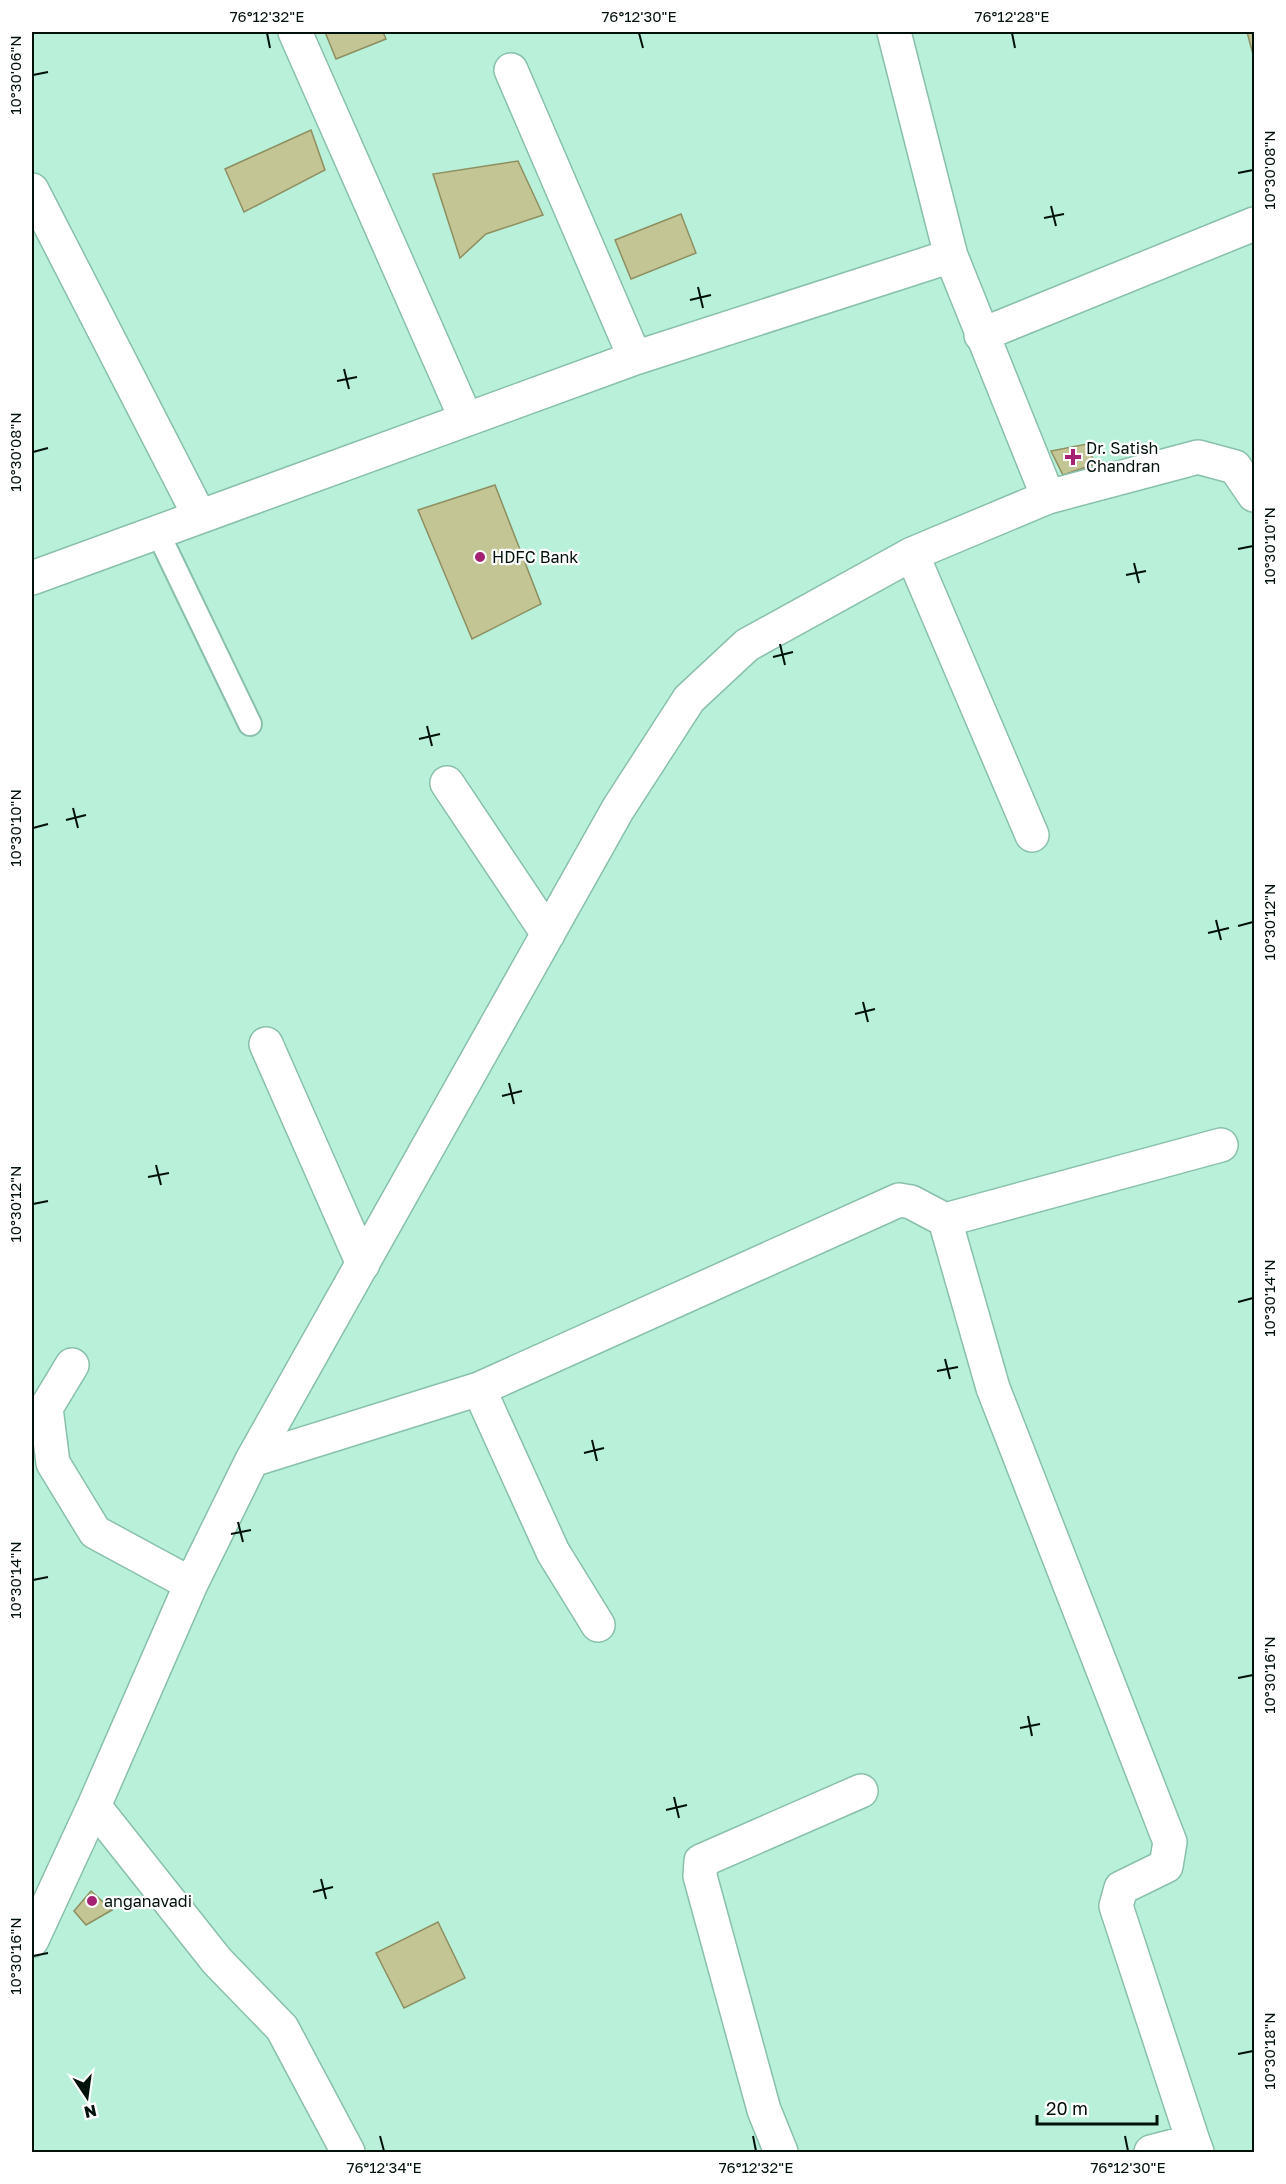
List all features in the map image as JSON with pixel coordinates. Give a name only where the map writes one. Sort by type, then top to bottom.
[{"type":"street","points":[[295,32],[466,419]]},
{"type":"street","points":[[894,32],[951,256],[1048,498]]},
{"type":"street","points":[[511,70],[635,358]]},
{"type":"street","points":[[32,190],[199,515]]},
{"type":"street","points":[[981,335],[1254,224]]},
{"type":"street","points":[[32,578],[199,515],[635,358],[951,256]]},
{"type":"street","points":[[32,1940],[94,1806],[191,1584],[252,1460],[618,809],[689,699],[747,645],[912,554],[1048,498],[1198,457],[1235,467],[1254,495]]},
{"type":"street","points":[[912,554],[1032,835]]},
{"type":"street","points":[[447,783],[548,934]]},
{"type":"street","points":[[266,1044],[363,1264]]},
{"type":"street","points":[[252,1460],[479,1389],[899,1200],[911,1202],[945,1220],[1221,1145]]},
{"type":"street","points":[[945,1220],[993,1388],[1170,1842],[1166,1866],[1121,1888],[1116,1906],[1195,2147],[1151,2152]]},
{"type":"street","points":[[72,1365],[46,1408],[53,1463],[95,1532],[191,1584]]},
{"type":"street","points":[[479,1389],[553,1552],[598,1625]]},
{"type":"street","points":[[781,2152],[764,2110],[700,1876],[701,1861],[861,1791]]},
{"type":"street","points":[[94,1806],[217,1961],[282,2028],[348,2152]]},
{"type":"lane","points":[[157,531],[250,724]]},
{"type":"building","points":[[325,32],[383,32],[386,39],[336,59]]},
{"type":"building","points":[[1247,32],[1254,32],[1254,58]]},
{"type":"building","points":[[311,130],[325,170],[244,212],[225,169]]},
{"type":"building","points":[[518,161],[543,215],[486,234],[460,258],[433,174]]},
{"type":"building","points":[[681,214],[696,253],[631,279],[615,240]]},
{"type":"building","name":"Dr. Satish Chandran","points":[[1087,444],[1095,464],[1063,475],[1051,451]]},
{"type":"building","name":"HDFC Bank","points":[[495,485],[541,604],[472,639],[418,510]]},
{"type":"building","name":"anganavadi","points":[[91,1891],[112,1910],[86,1925],[74,1911]]},
{"type":"building","points":[[438,1922],[465,1978],[404,2008],[376,1953]]},
{"type":"place","name":"Dr. Satish Chandran","points":[[1073,457]]},
{"type":"place","name":"HDFC Bank","points":[[480,557]]},
{"type":"place","name":"anganavadi","points":[[92,1901]]}]
